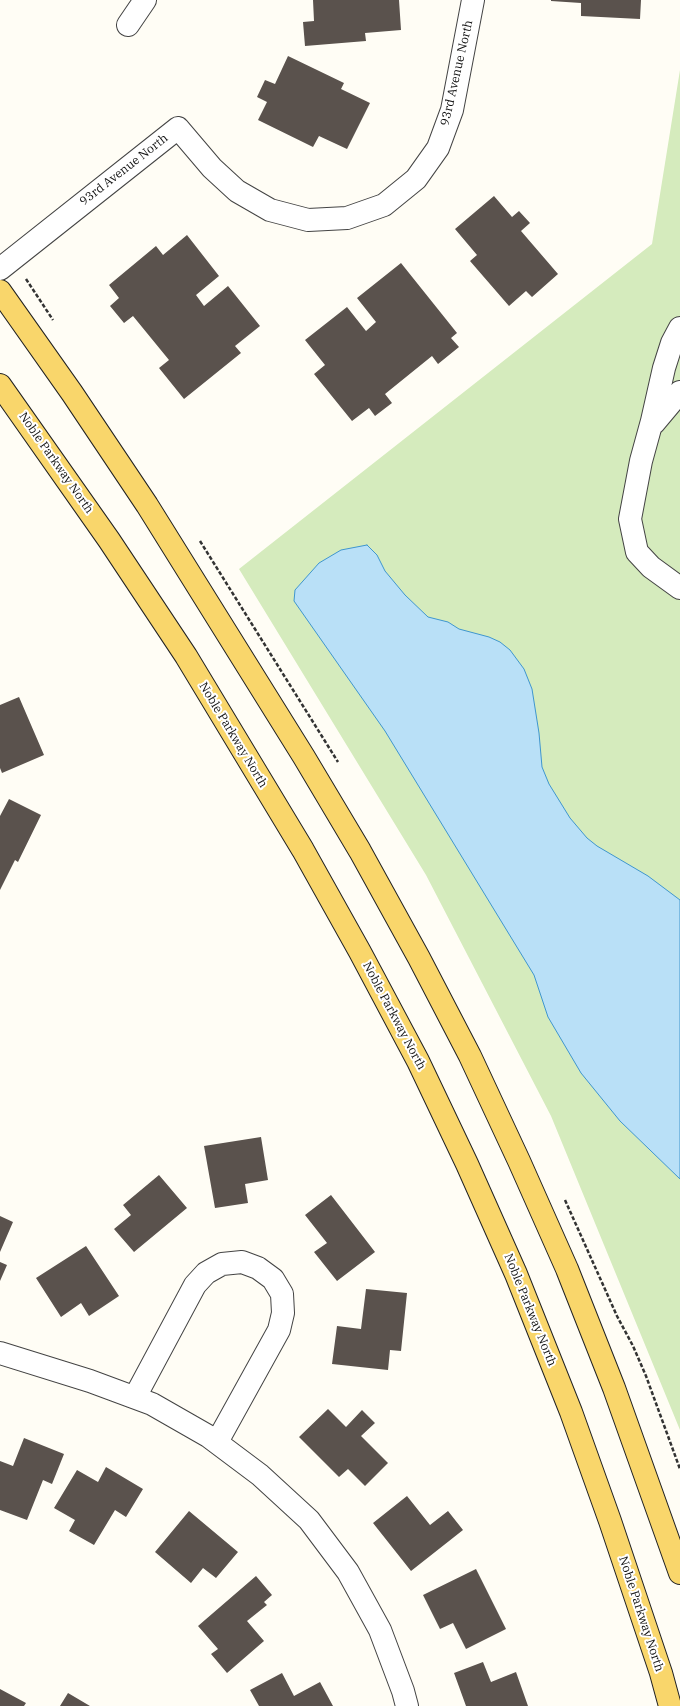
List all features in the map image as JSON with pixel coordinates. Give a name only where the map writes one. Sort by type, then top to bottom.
[{"type":"main road","points":[[0,291],[72,393],[147,505],[360,851],[419,958],[470,1056],[567,1269],[614,1388],[680,1573]]},
{"type":"main road","name":"Noble Parkway North","points":[[0,385],[109,540],[186,656],[303,850],[360,952],[418,1061],[467,1164],[516,1274],[572,1412],[610,1521],[661,1674],[670,1706]]},
{"type":"street","points":[[128,25],[145,0]]},
{"type":"street","name":"93rd Avenue North","points":[[0,269],[178,128],[212,168],[237,191],[270,210],[308,220],[347,218],[384,205],[416,179],[438,148],[452,110],[473,0]]},
{"type":"street","points":[[680,328],[672,343],[664,368],[651,427],[641,461],[630,519],[637,552],[651,567],[680,588]]},
{"type":"street","points":[[651,427],[680,392]]},
{"type":"street","points":[[135,1397],[196,1285],[206,1273],[222,1264],[242,1262],[258,1268],[273,1279],[282,1294],[283,1313],[279,1330],[217,1442]]},
{"type":"street","points":[[0,1353],[135,1397],[152,1404],[217,1442],[260,1475],[309,1520],[348,1572],[380,1630],[403,1691],[407,1706]]},
{"type":"green space","points":[[680,70],[680,1430],[551,1116],[426,875],[239,569],[652,244]]},
{"type":"water","points":[[367,545],[377,555],[385,571],[405,595],[428,617],[448,622],[459,629],[489,637],[500,642],[510,650],[524,669],[532,689],[539,733],[542,767],[549,784],[570,818],[587,838],[597,846],[648,876],[680,900],[680,1179],[620,1121],[581,1073],[548,1017],[534,975],[385,731],[294,601],[295,590],[319,563],[341,550]]},
{"type":"building","points":[[313,0],[399,0],[401,30],[365,33],[366,41],[305,46],[303,22],[314,21]]},
{"type":"building","points":[[551,0],[641,0],[640,19],[581,16],[581,3]]},
{"type":"building","points":[[288,56],[344,83],[341,89],[370,103],[347,149],[319,136],[313,147],[258,120],[267,102],[257,97],[265,80],[275,84]]},
{"type":"building","points":[[494,196],[512,217],[519,211],[530,223],[521,231],[558,274],[532,297],[526,291],[509,306],[470,261],[477,255],[455,229]]},
{"type":"building","points":[[187,235],[219,276],[196,295],[204,306],[228,286],[260,326],[235,346],[241,353],[184,399],[159,368],[169,360],[133,316],[124,323],[110,306],[119,298],[109,285],[156,246],[163,255]]},
{"type":"building","points":[[401,263],[457,333],[451,338],[459,347],[438,364],[432,356],[385,394],[392,403],[375,416],[369,408],[352,421],[314,374],[325,365],[305,340],[347,307],[366,331],[376,322],[357,298]]},
{"type":"building","points":[[19,697],[44,755],[2,773],[0,768],[0,705]]},
{"type":"building","points":[[9,799],[41,815],[18,862],[15,860],[0,890],[0,816]]},
{"type":"building","points":[[261,1137],[268,1180],[245,1184],[248,1203],[215,1208],[204,1146]]},
{"type":"building","points":[[159,1175],[187,1208],[134,1252],[114,1229],[131,1215],[123,1205]]},
{"type":"building","points":[[331,1195],[375,1252],[337,1281],[314,1252],[327,1243],[305,1215]]},
{"type":"building","points":[[0,1216],[13,1222],[0,1252]]},
{"type":"building","points":[[86,1246],[119,1296],[89,1316],[81,1303],[61,1317],[36,1278]]},
{"type":"building","points":[[0,1262],[7,1265],[0,1281]]},
{"type":"building","points":[[366,1289],[407,1293],[401,1351],[390,1350],[388,1370],[332,1364],[337,1326],[361,1329]]},
{"type":"building","points":[[328,1409],[346,1427],[362,1410],[375,1423],[361,1436],[388,1463],[365,1486],[348,1469],[339,1477],[299,1437]]},
{"type":"building","points":[[24,1438],[64,1454],[52,1484],[43,1480],[27,1520],[0,1510],[0,1461],[13,1466]]},
{"type":"building","points":[[106,1467],[143,1489],[126,1517],[115,1510],[94,1545],[69,1531],[75,1520],[54,1508],[77,1470],[98,1482]]},
{"type":"building","points":[[407,1496],[430,1525],[448,1511],[463,1530],[411,1571],[373,1523]]},
{"type":"building","points":[[189,1511],[238,1552],[216,1578],[203,1568],[191,1583],[155,1552]]},
{"type":"building","points":[[476,1569],[506,1629],[466,1649],[453,1623],[440,1629],[423,1595]]},
{"type":"building","points":[[256,1576],[272,1595],[264,1602],[267,1605],[247,1621],[264,1641],[227,1673],[211,1654],[218,1649],[198,1626]]},
{"type":"building","points":[[483,1662],[491,1682],[516,1672],[528,1706],[466,1706],[454,1673]]},
{"type":"building","points":[[282,1673],[294,1696],[320,1682],[333,1706],[259,1706],[250,1690]]},
{"type":"building","points":[[0,1689],[26,1703],[24,1706],[0,1706]]},
{"type":"building","points":[[68,1693],[90,1706],[60,1706]]}]
